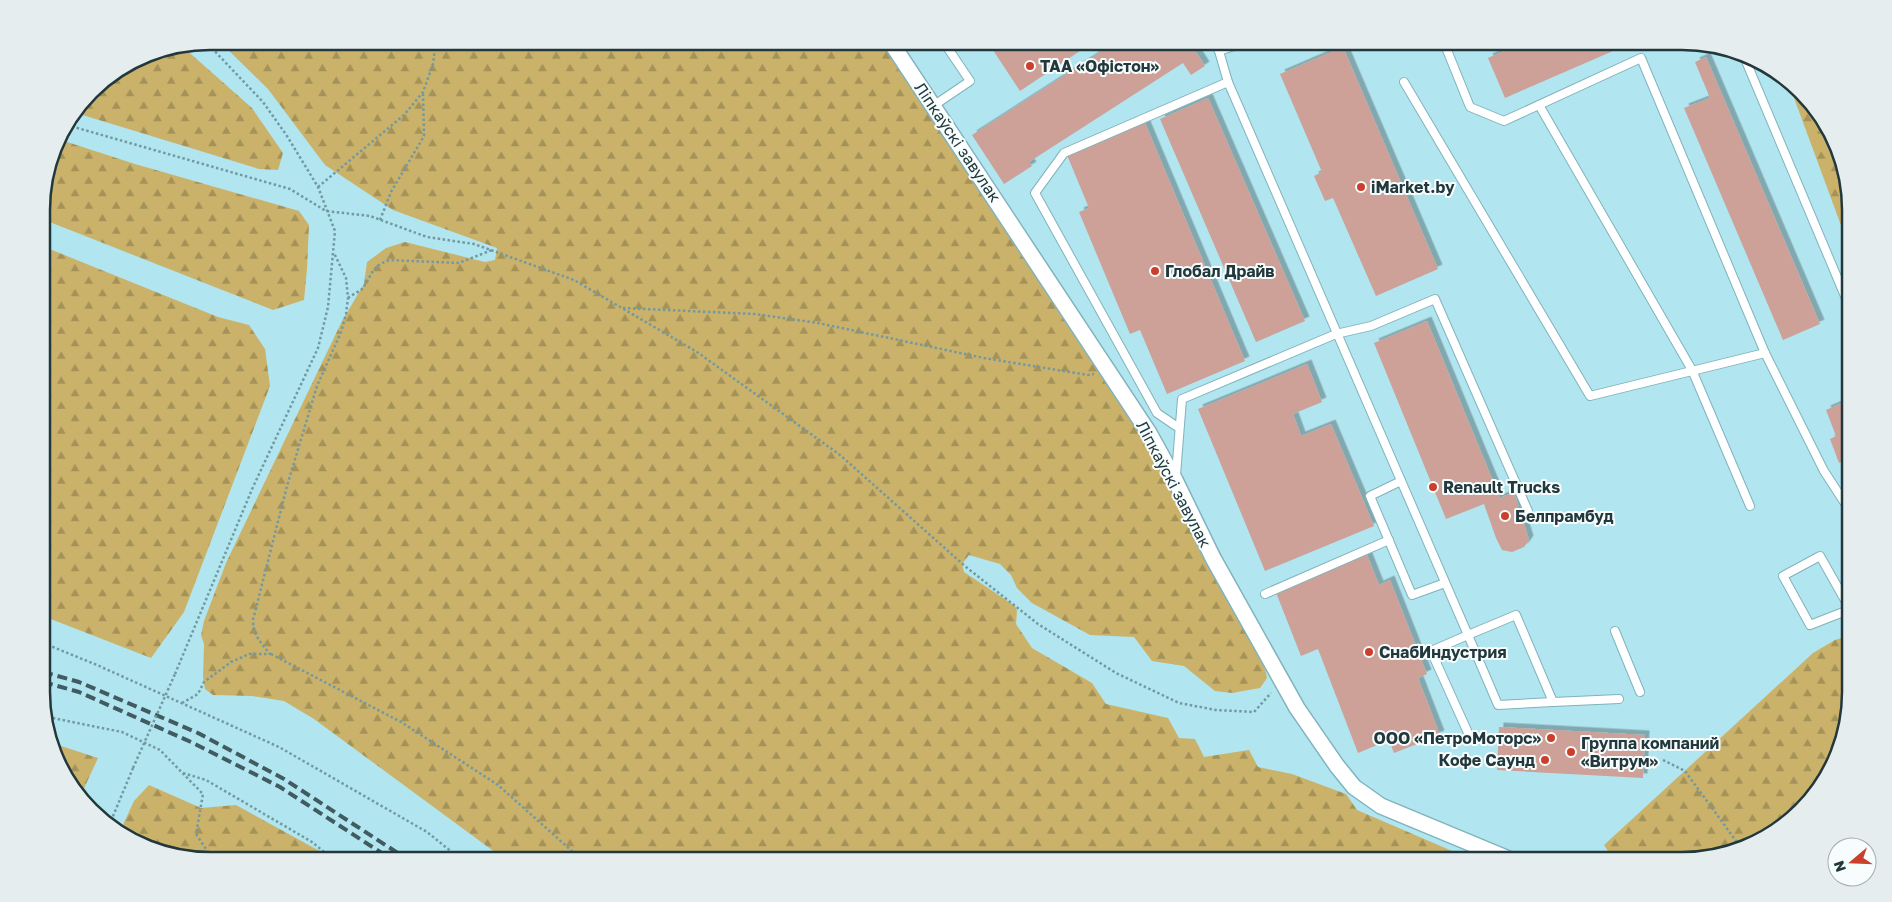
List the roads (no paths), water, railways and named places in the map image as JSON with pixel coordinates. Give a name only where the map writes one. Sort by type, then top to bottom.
[{"type":"street","name":"Ліпкаўскі завулак","points":[[897,50],[1149,433],[1175,480],[1213,558],[1297,708],[1337,766],[1354,787],[1381,806],[1492,852]]},
{"type":"lane","points":[[933,106],[970,81],[949,50]]},
{"type":"lane","points":[[1222,50],[1219,51],[1228,82],[1498,704],[1618,699]]},
{"type":"lane","points":[[1447,50],[1470,107],[1504,121],[1641,58],[1765,353],[1824,471],[1842,499]]},
{"type":"lane","points":[[1747,64],[1842,289]]},
{"type":"lane","points":[[1180,428],[1157,413],[1035,192],[1064,153],[1228,82]]},
{"type":"lane","points":[[1404,82],[1590,396],[1765,353]]},
{"type":"lane","points":[[1540,105],[1692,370],[1750,506]]},
{"type":"lane","points":[[1175,480],[1182,399],[1336,334],[1371,326],[1435,299],[1528,512]]},
{"type":"lane","points":[[1401,481],[1370,496],[1412,595],[1445,583]]},
{"type":"lane","points":[[1265,594],[1389,540]]},
{"type":"lane","points":[[1842,595],[1820,556],[1783,576],[1810,625],[1842,612]]},
{"type":"lane","points":[[1469,735],[1431,651],[1516,615],[1553,702]]},
{"type":"lane","points":[[1615,631],[1640,692]]},
{"type":"railway","points":[[50,674],[79,682],[198,733],[284,779],[396,852]]},
{"type":"railway","points":[[50,684],[79,692],[191,742],[280,787],[380,852]]},
{"type":"place","name":"ТАА «Офістон»","points":[[1030,66]]},
{"type":"place","name":"iMarket.by","points":[[1361,187]]},
{"type":"place","name":"Глобал Драйв","points":[[1155,271]]},
{"type":"place","name":"Renault Trucks","points":[[1433,487]]},
{"type":"place","name":"Белпрамбуд","points":[[1505,516]]},
{"type":"place","name":"СнабИндустрия","points":[[1369,652]]},
{"type":"place","name":"ООО «ПетроМоторс»","points":[[1551,738]]},
{"type":"place","name":"Группа компаний «Витрум»","points":[[1571,752]]},
{"type":"place","name":"Кофе Саунд","points":[[1545,760]]}]
